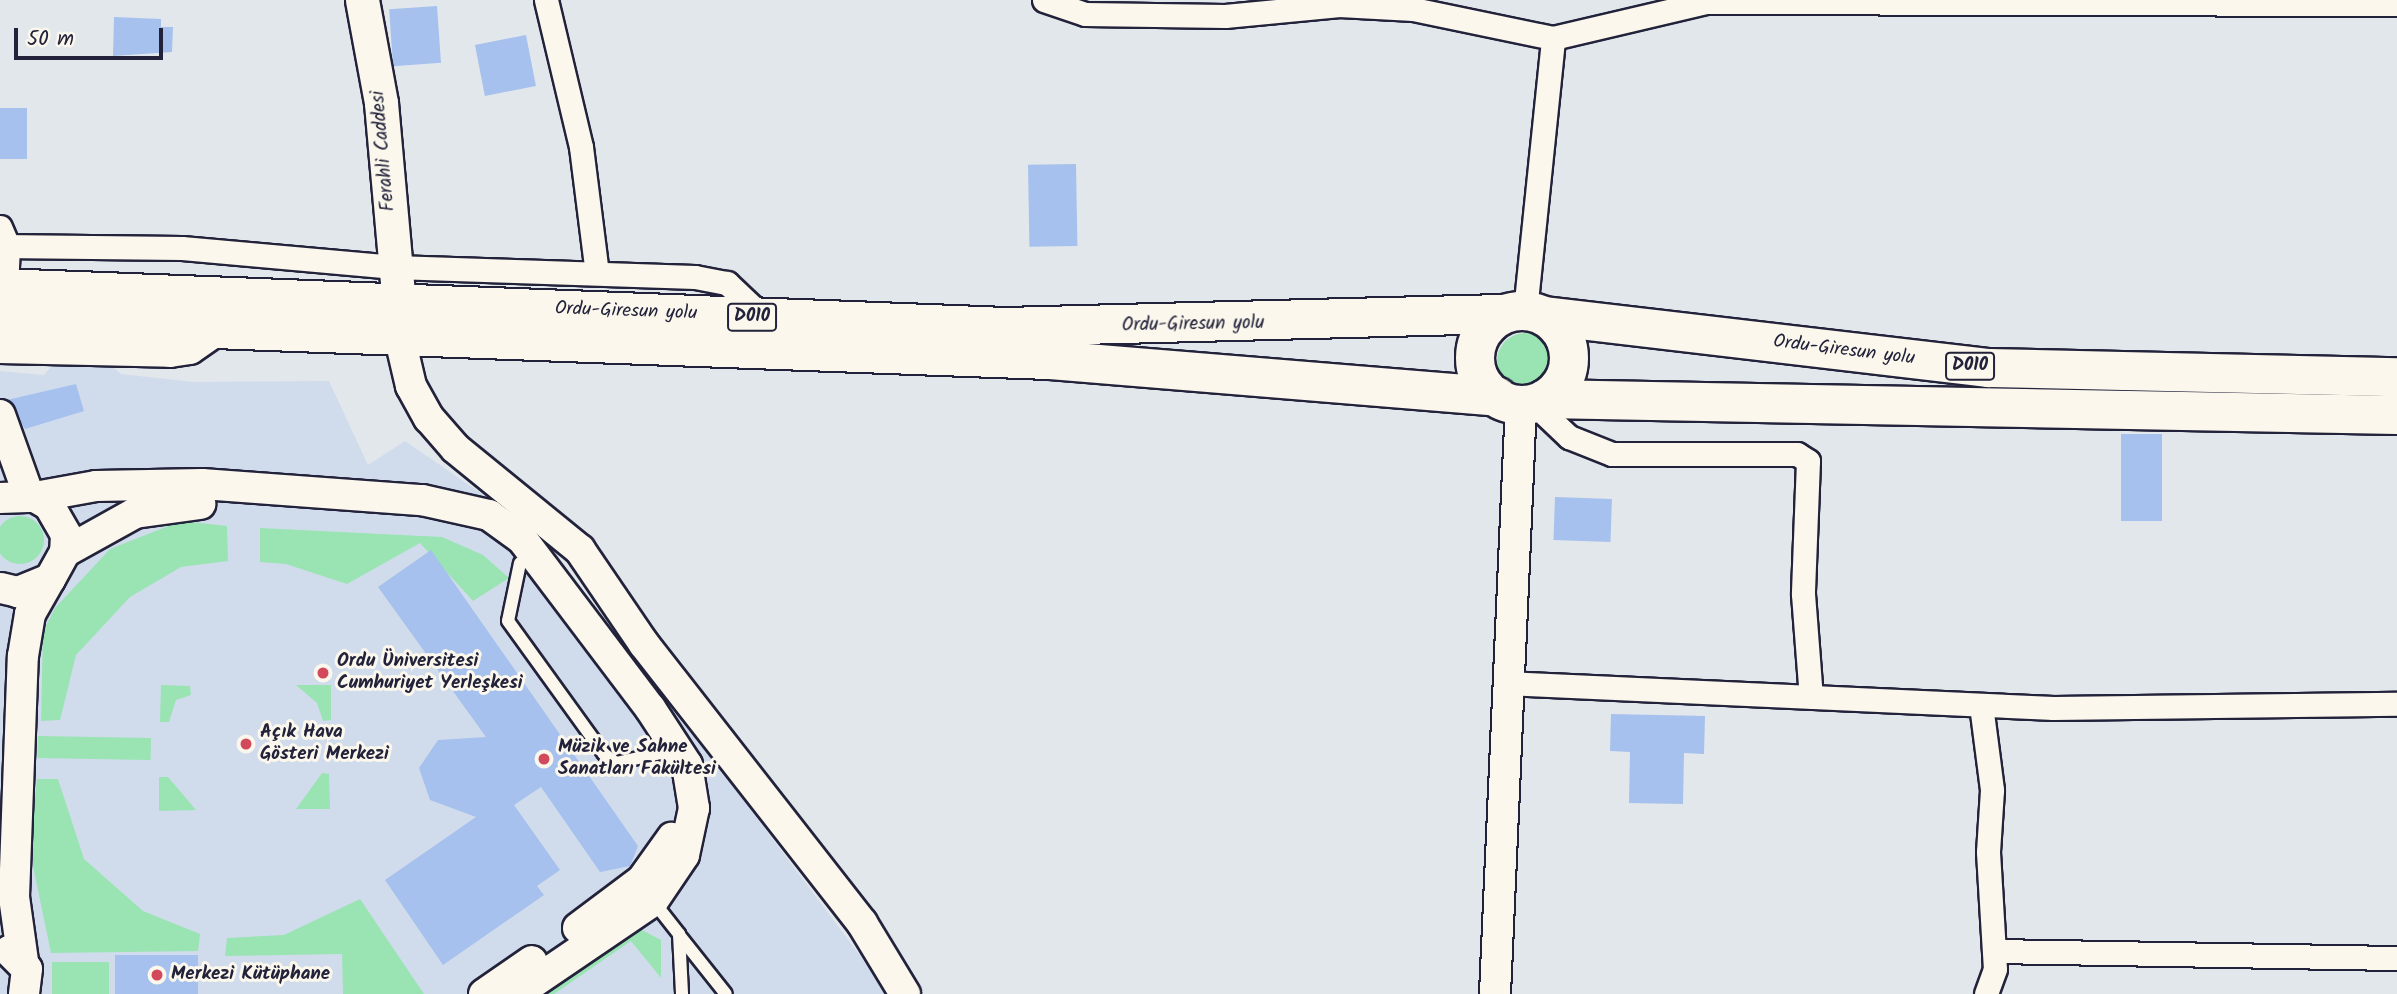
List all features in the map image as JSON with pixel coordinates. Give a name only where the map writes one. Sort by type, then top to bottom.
[{"type":"highway","name":"Ordu-Giresun yolu","points":[[2,299],[398,303],[1018,327],[1525,314],[1989,368],[2397,377]]},
{"type":"highway","name":"Ordu-Giresun yolu","points":[[2,299],[216,331],[398,303],[1524,401],[2397,415]]},
{"type":"highway","points":[[1525,314],[1567,341],[1570,358],[1558,388],[1524,401],[1479,375],[1477,346],[1525,314]]},
{"type":"main road","name":"Ferahli Caddesi","points":[[362,0],[381,103],[398,303]]},
{"type":"street","points":[[546,0],[581,147],[597,273]]},
{"type":"street","points":[[1044,0],[1085,14],[1224,16],[1339,5],[1413,9],[1553,38],[1707,2],[2397,4]]},
{"type":"street","points":[[1525,314],[1553,38]]},
{"type":"street","points":[[2,299],[3,239],[182,248],[398,303],[597,273],[727,283],[764,318]]},
{"type":"street","points":[[398,303],[411,386],[429,418],[455,448],[580,550],[644,644],[862,923],[905,994]]},
{"type":"street","points":[[0,348],[170,352],[190,349],[216,331]]},
{"type":"street","points":[[1495,994],[1505,683],[1524,401]]},
{"type":"street","points":[[1524,401],[1569,437],[1612,454],[1797,454],[1808,461],[1803,594],[1811,697]]},
{"type":"street","points":[[0,415],[21,497],[60,519],[65,552]]},
{"type":"street","points":[[21,497],[96,486],[202,484],[422,500],[467,508],[505,525],[548,568],[687,765],[692,833],[653,901],[516,994]]},
{"type":"street","points":[[24,994],[12,955],[23,656],[30,614],[65,552],[135,513],[186,503],[450,522],[489,535],[520,563],[660,753],[677,802],[663,859],[484,994]]},
{"type":"street","points":[[0,588],[18,592],[50,579]]},
{"type":"street","points":[[1505,683],[1981,705],[2397,704]]},
{"type":"street","points":[[1981,705],[1992,790],[1994,951],[1986,994]]},
{"type":"street","points":[[1994,951],[2397,958]]},
{"type":"lane","points":[[520,563],[508,621],[604,754],[616,763],[660,753]]},
{"type":"lane","points":[[653,901],[726,994]]},
{"type":"lane","points":[[679,934],[682,994]]},
{"type":"shaded area","name":"Ordu Üniversitesi Cumhuriyet Yerleşkesi","points":[[56,361],[107,362],[121,374],[194,382],[329,381],[368,465],[405,441],[514,516],[560,563],[690,729],[889,994],[0,994],[0,371],[44,375]]},
{"type":"green space","points":[[1525,333],[1536,335],[1545,341],[1551,350],[1551,372],[1545,381],[1536,387],[1525,389],[1514,387],[1505,381],[1499,372],[1497,361],[1499,350],[1505,341],[1514,335]]},
{"type":"green space","points":[[20,516],[37,523],[44,540],[37,557],[20,564],[3,557],[-4,540],[3,523]]},
{"type":"green space","points":[[181,521],[227,526],[228,561],[181,567],[130,597],[76,655],[60,720],[41,721],[43,632],[55,608],[110,549]]},
{"type":"green space","points":[[260,528],[442,537],[483,555],[509,578],[473,601],[420,543],[347,584],[286,564],[260,562]]},
{"type":"green space","points":[[161,685],[190,686],[191,695],[176,700],[169,722],[160,722]]},
{"type":"green space","points":[[296,685],[331,685],[331,720],[323,721],[317,703]]},
{"type":"green space","points":[[38,736],[151,738],[151,760],[38,758]]},
{"type":"green space","points":[[322,773],[329,774],[330,809],[296,809]]},
{"type":"green space","points":[[159,777],[168,777],[196,810],[159,811]]},
{"type":"green space","points":[[37,779],[58,779],[84,859],[143,911],[200,934],[198,951],[51,953],[33,866],[33,817]]},
{"type":"green space","points":[[360,899],[424,994],[343,994],[342,954],[225,956],[227,938],[284,935]]},
{"type":"green space","points":[[634,926],[661,940],[661,978],[631,941],[554,994],[533,994]]},
{"type":"green space","points":[[52,962],[109,962],[109,994],[52,994]]},
{"type":"building","points":[[437,6],[441,63],[393,66],[389,9]]},
{"type":"building","points":[[114,17],[161,19],[161,27],[173,27],[172,52],[113,56]]},
{"type":"building","points":[[526,35],[536,86],[485,96],[475,45]]},
{"type":"building","points":[[0,108],[27,108],[27,159],[0,159]]},
{"type":"building","points":[[1076,164],[1077,246],[1029,247],[1028,165]]},
{"type":"building","points":[[76,384],[84,411],[25,429],[7,400]]},
{"type":"building","points":[[2121,434],[2162,434],[2162,521],[2121,521]]},
{"type":"building","points":[[1555,497],[1612,499],[1610,542],[1553,540]]},
{"type":"building","name":"Müzik ve Sahne Sanatları Fakültesi","points":[[431,550],[638,846],[630,866],[600,872],[541,787],[514,805],[560,870],[537,886],[544,895],[443,965],[385,880],[476,817],[430,800],[419,768],[438,740],[486,737],[378,587]]},
{"type":"building","points":[[1611,714],[1705,716],[1704,754],[1684,753],[1683,804],[1629,803],[1630,752],[1610,751]]},
{"type":"building","name":"Merkezi Kütüphane","points":[[115,955],[198,955],[198,994],[115,994]]},
{"type":"place","name":"Ordu Üniversitesi Cumhuriyet Yerleşkesi","points":[[323,673]]},
{"type":"place","name":"Açık Hava Gösteri Merkezi","points":[[246,744]]},
{"type":"place","name":"Müzik ve Sahne Sanatları Fakültesi","points":[[544,759]]},
{"type":"place","name":"Merkezi Kütüphane","points":[[157,975]]}]
